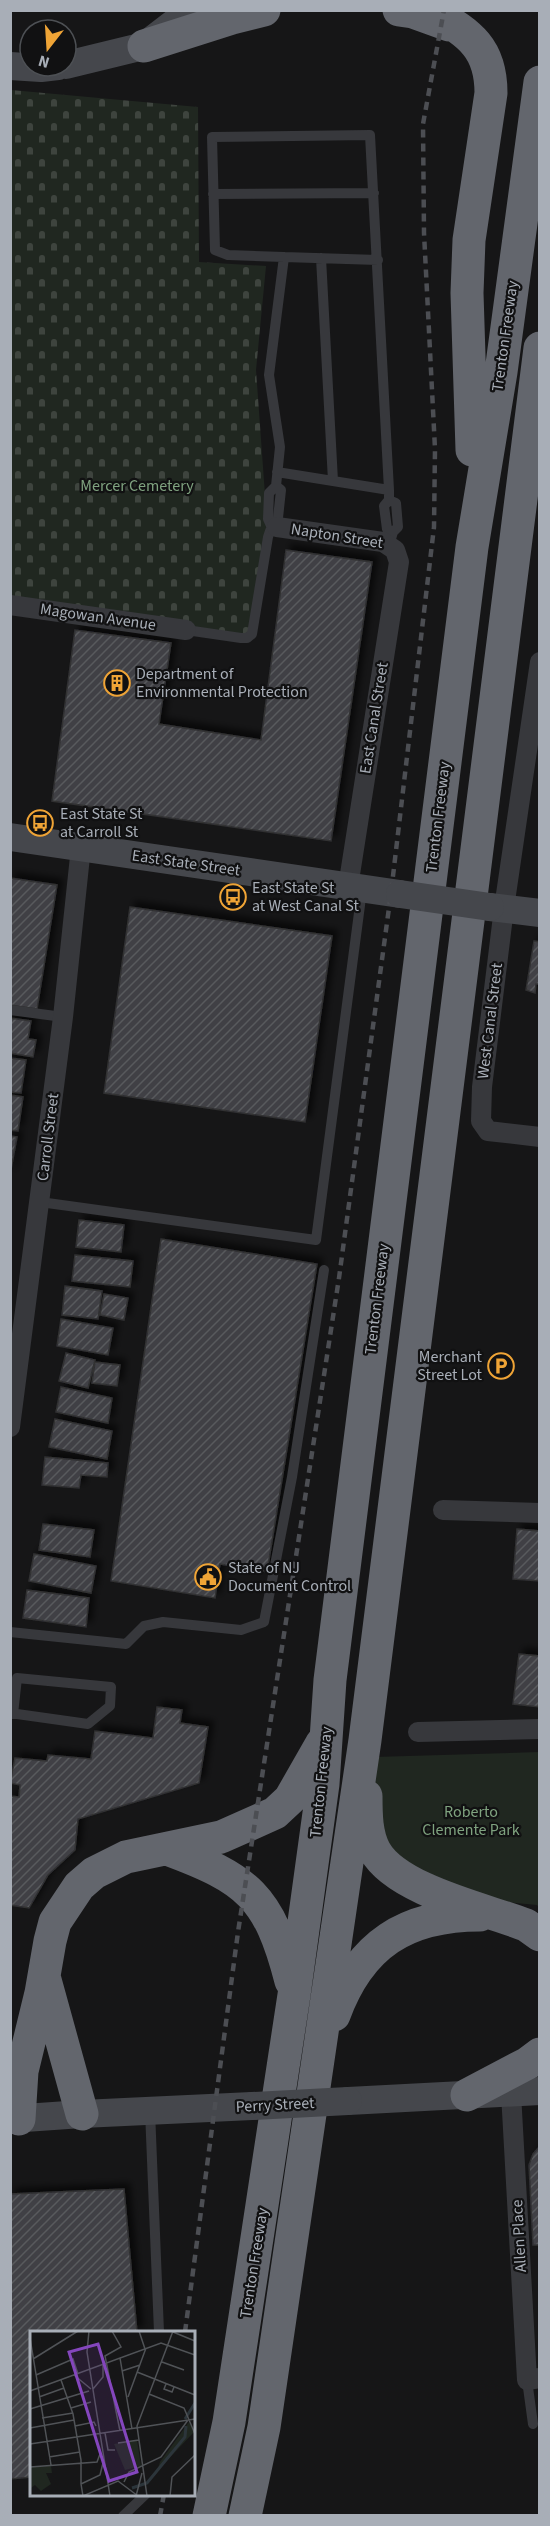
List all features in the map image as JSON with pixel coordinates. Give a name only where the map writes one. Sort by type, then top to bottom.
[{"type":"highway","points":[[144,46],[264,10]]},
{"type":"highway","points":[[399,10],[413,12],[463,30]]},
{"type":"highway","points":[[430,10],[463,30],[481,50],[491,76],[491,93],[472,210],[467,293],[473,427],[472,547]]},
{"type":"highway","name":"Trenton Freeway","points":[[209,2516],[229,2422],[294,1995],[323,1784],[330,1680],[472,547],[501,372],[540,82]]},
{"type":"highway","name":"Trenton Freeway","points":[[245,2516],[264,2427],[365,1740],[540,348]]},
{"type":"highway","points":[[15,2119],[21,2076],[18,2049],[44,1975],[55,1922],[79,1886],[94,1873],[126,1857],[221,1837],[275,1813],[290,1799],[327,1734]]},
{"type":"highway","points":[[365,1740],[367,1820],[374,1849],[380,1857],[409,1883],[500,1915],[540,1935]]},
{"type":"highway","points":[[167,1849],[227,1874],[259,1902],[280,1941],[294,1995]]},
{"type":"highway","points":[[320,2053],[346,1988],[358,1968],[384,1941],[413,1924],[436,1917],[500,1915]]},
{"type":"highway","points":[[44,1975],[82,2114]]},
{"type":"highway","points":[[467,2095],[540,2054]]},
{"type":"street","points":[[78,62],[144,46],[191,10]]},
{"type":"street","name":"Napton Street","points":[[275,528],[393,542]]},
{"type":"street","name":"East Canal Street","points":[[355,888],[399,562],[393,542]]},
{"type":"street","name":"Magowan Avenue","points":[[10,605],[186,630]]},
{"type":"street","name":"West Canal Street","points":[[540,662],[534,743],[497,908],[481,1121],[488,1131],[540,1137]]},
{"type":"street","name":"East State Street","points":[[10,837],[540,913]]},
{"type":"street","name":"Carroll Street","points":[[10,1427],[63,1017],[81,847]]},
{"type":"street","points":[[443,1510],[540,1513]]},
{"type":"street","points":[[418,1732],[540,1729]]},
{"type":"street","name":"Perry Street","points":[[15,2119],[540,2091]]},
{"type":"street","name":"Allen Place","points":[[511,2093],[533,2379]]},
{"type":"lane","points":[[378,260],[228,255],[215,250],[212,137],[370,135],[378,260],[389,495],[384,506],[385,522],[393,542]]},
{"type":"lane","points":[[213,194],[374,193]]},
{"type":"lane","points":[[186,630],[241,638],[247,638],[252,634],[268,537],[275,528],[278,518],[281,490],[276,486],[280,447],[269,375],[282,288],[284,257]]},
{"type":"lane","points":[[321,258],[333,481]]},
{"type":"lane","points":[[277,472],[333,481],[389,495]]},
{"type":"lane","points":[[40,1202],[316,1240],[355,888]]},
{"type":"lane","points":[[10,1010],[63,1017]]},
{"type":"lane","points":[[10,1632],[126,1644],[144,1626],[163,1622],[241,1629],[264,1622],[292,1477],[324,1270]]},
{"type":"lane","points":[[17,1678],[111,1687],[110,1706],[88,1724],[12,1713],[17,1678]]},
{"type":"lane","points":[[150,2111],[159,2331]]},
{"type":"lane","points":[[533,2379],[533,2424]]},
{"type":"lane","points":[[123,2516],[144,2496]]},
{"type":"green space","name":"Mercer Cemetery","points":[[11,90],[198,107],[199,262],[266,266],[256,370],[268,537],[247,638],[11,605]]},
{"type":"green space","name":"Roberto Clemente Park","points":[[539,1752],[539,1908],[537,1905],[496,1901],[431,1878],[377,1841],[374,1757]]},
{"type":"building","name":"Department of Environmental Protection","points":[[286,550],[372,562],[331,841],[52,801],[75,630],[171,643],[159,724],[261,740]]},
{"type":"building","points":[[10,878],[57,885],[37,1009],[10,1005]]},
{"type":"building","points":[[130,907],[332,936],[305,1122],[104,1093]]},
{"type":"building","points":[[534,941],[540,942],[540,984],[536,984],[535,993],[526,990]]},
{"type":"building","points":[[10,1018],[31,1021],[28,1039],[36,1040],[33,1057],[10,1053]]},
{"type":"building","points":[[10,1058],[26,1060],[21,1093],[10,1092]]},
{"type":"building","points":[[10,1095],[23,1097],[18,1131],[10,1130]]},
{"type":"building","points":[[10,1136],[17,1137],[10,1175]]},
{"type":"building","points":[[79,1220],[124,1225],[121,1252],[76,1247]]},
{"type":"building","points":[[161,1239],[317,1264],[267,1572],[220,1564],[215,1598],[111,1581]]},
{"type":"building","points":[[75,1255],[133,1261],[130,1287],[72,1281]]},
{"type":"building","points":[[65,1286],[102,1291],[98,1319],[62,1315]]},
{"type":"building","points":[[104,1294],[128,1298],[124,1320],[100,1315]]},
{"type":"building","points":[[61,1319],[113,1328],[108,1355],[57,1346]]},
{"type":"building","points":[[66,1353],[95,1360],[88,1388],[59,1381]]},
{"type":"building","points":[[95,1362],[120,1365],[117,1386],[92,1383]]},
{"type":"building","points":[[61,1387],[112,1398],[108,1423],[56,1412]]},
{"type":"building","points":[[55,1419],[112,1431],[107,1459],[49,1447]]},
{"type":"building","points":[[45,1457],[108,1463],[107,1477],[81,1475],[79,1488],[42,1485]]},
{"type":"building","points":[[43,1524],[94,1530],[90,1557],[39,1550]]},
{"type":"building","points":[[517,1529],[540,1531],[540,1581],[513,1579]]},
{"type":"building","points":[[34,1554],[96,1566],[91,1593],[29,1581]]},
{"type":"building","points":[[27,1590],[89,1598],[86,1627],[23,1618]]},
{"type":"building","points":[[519,1654],[540,1656],[540,1707],[513,1704]]},
{"type":"building","points":[[157,1707],[182,1710],[180,1723],[208,1727],[199,1783],[78,1819],[75,1850],[48,1875],[29,1908],[10,1905],[10,1796],[19,1797],[20,1785],[10,1783],[15,1758],[47,1761],[48,1755],[91,1759],[95,1731],[153,1738]]},
{"type":"building","points":[[540,2146],[540,2245],[533,2245],[529,2165],[533,2154]]},
{"type":"building","points":[[124,2189],[137,2331],[30,2331],[30,2477],[10,2479],[10,2194]]},
{"type":"railway","points":[[185,2331],[238,1932],[339,1278],[391,893],[434,527],[435,449],[424,233],[423,124],[444,10]]},
{"type":"railway","points":[[160,2516],[164,2496]]},
{"type":"place","name":"Department of Environmental Protection","points":[[117,683]]},
{"type":"place","name":"East State St at Carroll St","points":[[40,823]]},
{"type":"place","name":"East State St at West Canal St","points":[[233,897]]},
{"type":"place","name":"Merchant Street Lot","points":[[501,1366]]},
{"type":"place","name":"State of NJ Document Control","points":[[208,1577]]}]
